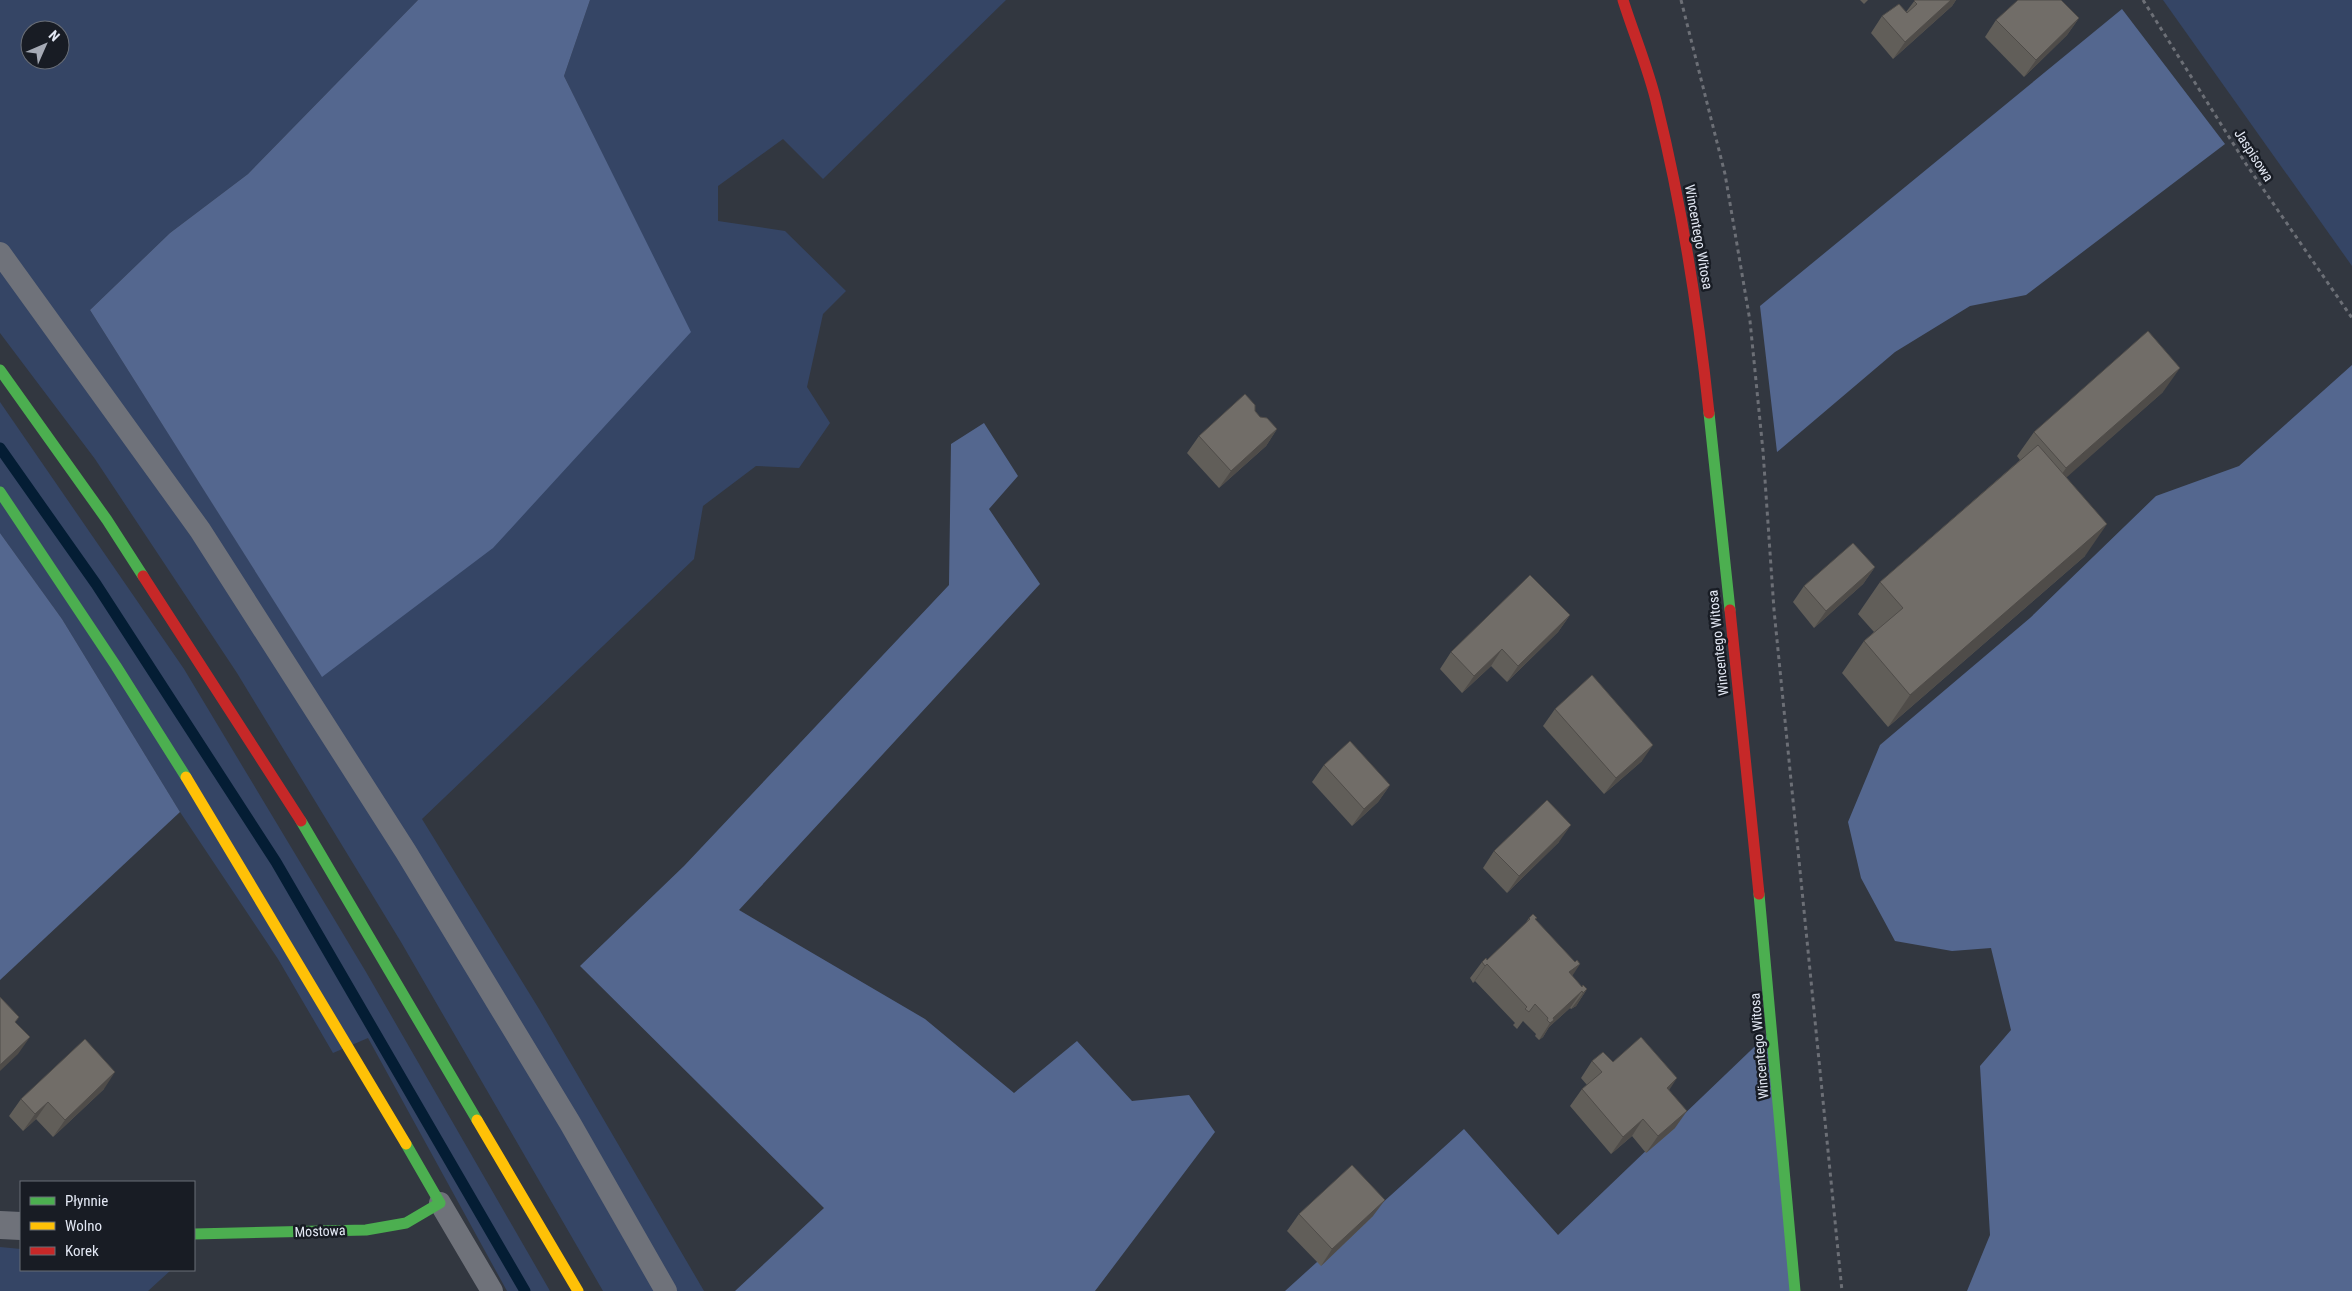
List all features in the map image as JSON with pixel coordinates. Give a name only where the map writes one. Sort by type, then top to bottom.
[{"type":"main road","name":"Wincentego Witosa","points":[[1623,0],[1657,103],[1682,220],[1700,328],[1758,880],[1795,1291]]},
{"type":"main road","points":[[0,370],[107,520],[278,782],[578,1291]]},
{"type":"main road","points":[[0,492],[38,547],[239,861],[440,1203]]},
{"type":"main road","name":"Mostowa","points":[[195,1234],[366,1230],[406,1223],[440,1203]]},
{"type":"street","points":[[0,1225],[20,1226]]},
{"type":"lane","points":[[0,252],[200,530],[401,843],[570,1124],[666,1291]]},
{"type":"lane","points":[[440,1203],[492,1291]]},
{"type":"path","points":[[1681,0],[1725,174],[1750,322],[1763,450],[1774,610],[1842,1291]]},
{"type":"path","name":"Jaspisowa","points":[[2143,0],[2246,164],[2352,318]]},
{"type":"shaded area","points":[[0,0],[418,0],[248,174],[170,233],[90,310],[322,676],[690,332],[564,76],[590,0],[1006,0],[823,179],[783,139],[718,186],[718,221],[785,231],[846,291],[823,314],[807,387],[830,423],[799,468],[756,466],[703,506],[694,559],[422,819],[539,1009],[704,1291],[603,1291],[401,942],[237,673],[95,459],[0,333]]},
{"type":"shaded area","points":[[418,0],[590,0],[564,76],[691,332],[493,548],[322,677],[90,310],[170,233],[248,174]]},
{"type":"shaded area","points":[[2163,0],[2352,0],[2352,266]]},
{"type":"shaded area","points":[[2122,9],[2225,144],[2026,295],[1970,306],[1895,352],[1777,452],[1760,306]]},
{"type":"shaded area","points":[[2352,365],[2352,1291],[1967,1291],[1990,1235],[1980,1066],[2011,1030],[1991,948],[1952,951],[1895,941],[1861,878],[1848,822],[1880,745],[2030,618],[2156,496],[2239,466]]},
{"type":"shaded area","points":[[0,402],[184,669],[366,972],[550,1291],[507,1291],[368,1038],[333,1053],[278,959],[180,812],[62,619],[0,533]]},
{"type":"shaded area","points":[[984,423],[1018,476],[989,509],[1040,584],[739,910],[925,1019],[1014,1093],[1077,1041],[1132,1101],[1189,1095],[1215,1132],[1095,1291],[735,1291],[824,1208],[580,966],[684,866],[949,585],[951,444]]},
{"type":"shaded area","points":[[0,533],[62,619],[180,812],[0,980]]},
{"type":"shaded area","points":[[1773,1029],[1795,1291],[1285,1291],[1464,1129],[1558,1235]]},
{"type":"shaded area","points":[[0,1247],[20,1249],[20,1271],[170,1271],[148,1291],[0,1291]]},
{"type":"building","points":[[1915,0],[1951,0],[1905,42],[1882,16],[1899,4],[1907,13],[1917,4]]},
{"type":"building","points":[[2018,0],[2061,0],[2079,18],[2036,60],[1996,20]]},
{"type":"building","points":[[2148,331],[2180,368],[2066,468],[2034,432]]},
{"type":"building","points":[[1245,394],[1255,405],[1255,411],[1260,417],[1267,418],[1277,429],[1231,471],[1199,436]]},
{"type":"building","points":[[2038,445],[2107,524],[1910,695],[1864,641],[1903,608],[1880,582]]},
{"type":"building","points":[[1853,543],[1875,567],[1826,611],[1804,586]]},
{"type":"building","points":[[1530,575],[1570,615],[1518,666],[1502,649],[1474,676],[1451,652]]},
{"type":"building","points":[[1592,675],[1653,745],[1616,778],[1555,709]]},
{"type":"building","points":[[1350,741],[1390,785],[1364,809],[1324,765]]},
{"type":"building","points":[[1547,800],[1571,825],[1519,876],[1494,851]]},
{"type":"building","points":[[1533,914],[1537,918],[1535,919],[1575,962],[1577,960],[1580,964],[1569,972],[1582,987],[1583,985],[1587,989],[1583,993],[1582,991],[1550,1023],[1547,1020],[1548,1018],[1535,1004],[1529,1012],[1525,1009],[1527,1007],[1487,964],[1485,966],[1482,962],[1486,958],[1487,960]]},
{"type":"building","points":[[0,997],[19,1017],[15,1022],[30,1037],[0,1065]]},
{"type":"building","points":[[1641,1037],[1677,1078],[1667,1088],[1687,1111],[1658,1136],[1643,1119],[1623,1137],[1582,1089],[1602,1072],[1592,1061],[1603,1052],[1613,1062]]},
{"type":"building","points":[[85,1039],[115,1072],[65,1120],[48,1102],[35,1114],[21,1099]]},
{"type":"building","points":[[1352,1165],[1385,1200],[1332,1249],[1299,1214]]},
{"type":"waterway","points":[[0,448],[96,584],[276,862],[525,1291]]},
{"type":"traffic: fast","points":[[0,370],[107,520],[143,576]]},
{"type":"traffic: fast","points":[[1709,413],[1730,610]]},
{"type":"traffic: fast","points":[[0,492],[116,666],[186,777]]},
{"type":"traffic: fast","points":[[301,821],[477,1120]]},
{"type":"traffic: fast","points":[[1759,894],[1795,1291]]},
{"type":"traffic: fast","points":[[195,1234],[366,1230],[406,1223],[440,1203],[406,1144]]},
{"type":"traffic: slow","points":[[186,777],[406,1144]]},
{"type":"traffic: slow","points":[[477,1120],[578,1291]]},
{"type":"traffic: jam","points":[[1623,0],[1654,92],[1682,219],[1700,335],[1709,413]]},
{"type":"traffic: jam","points":[[143,576],[301,821]]},
{"type":"traffic: jam","points":[[1730,610],[1759,894]]}]
